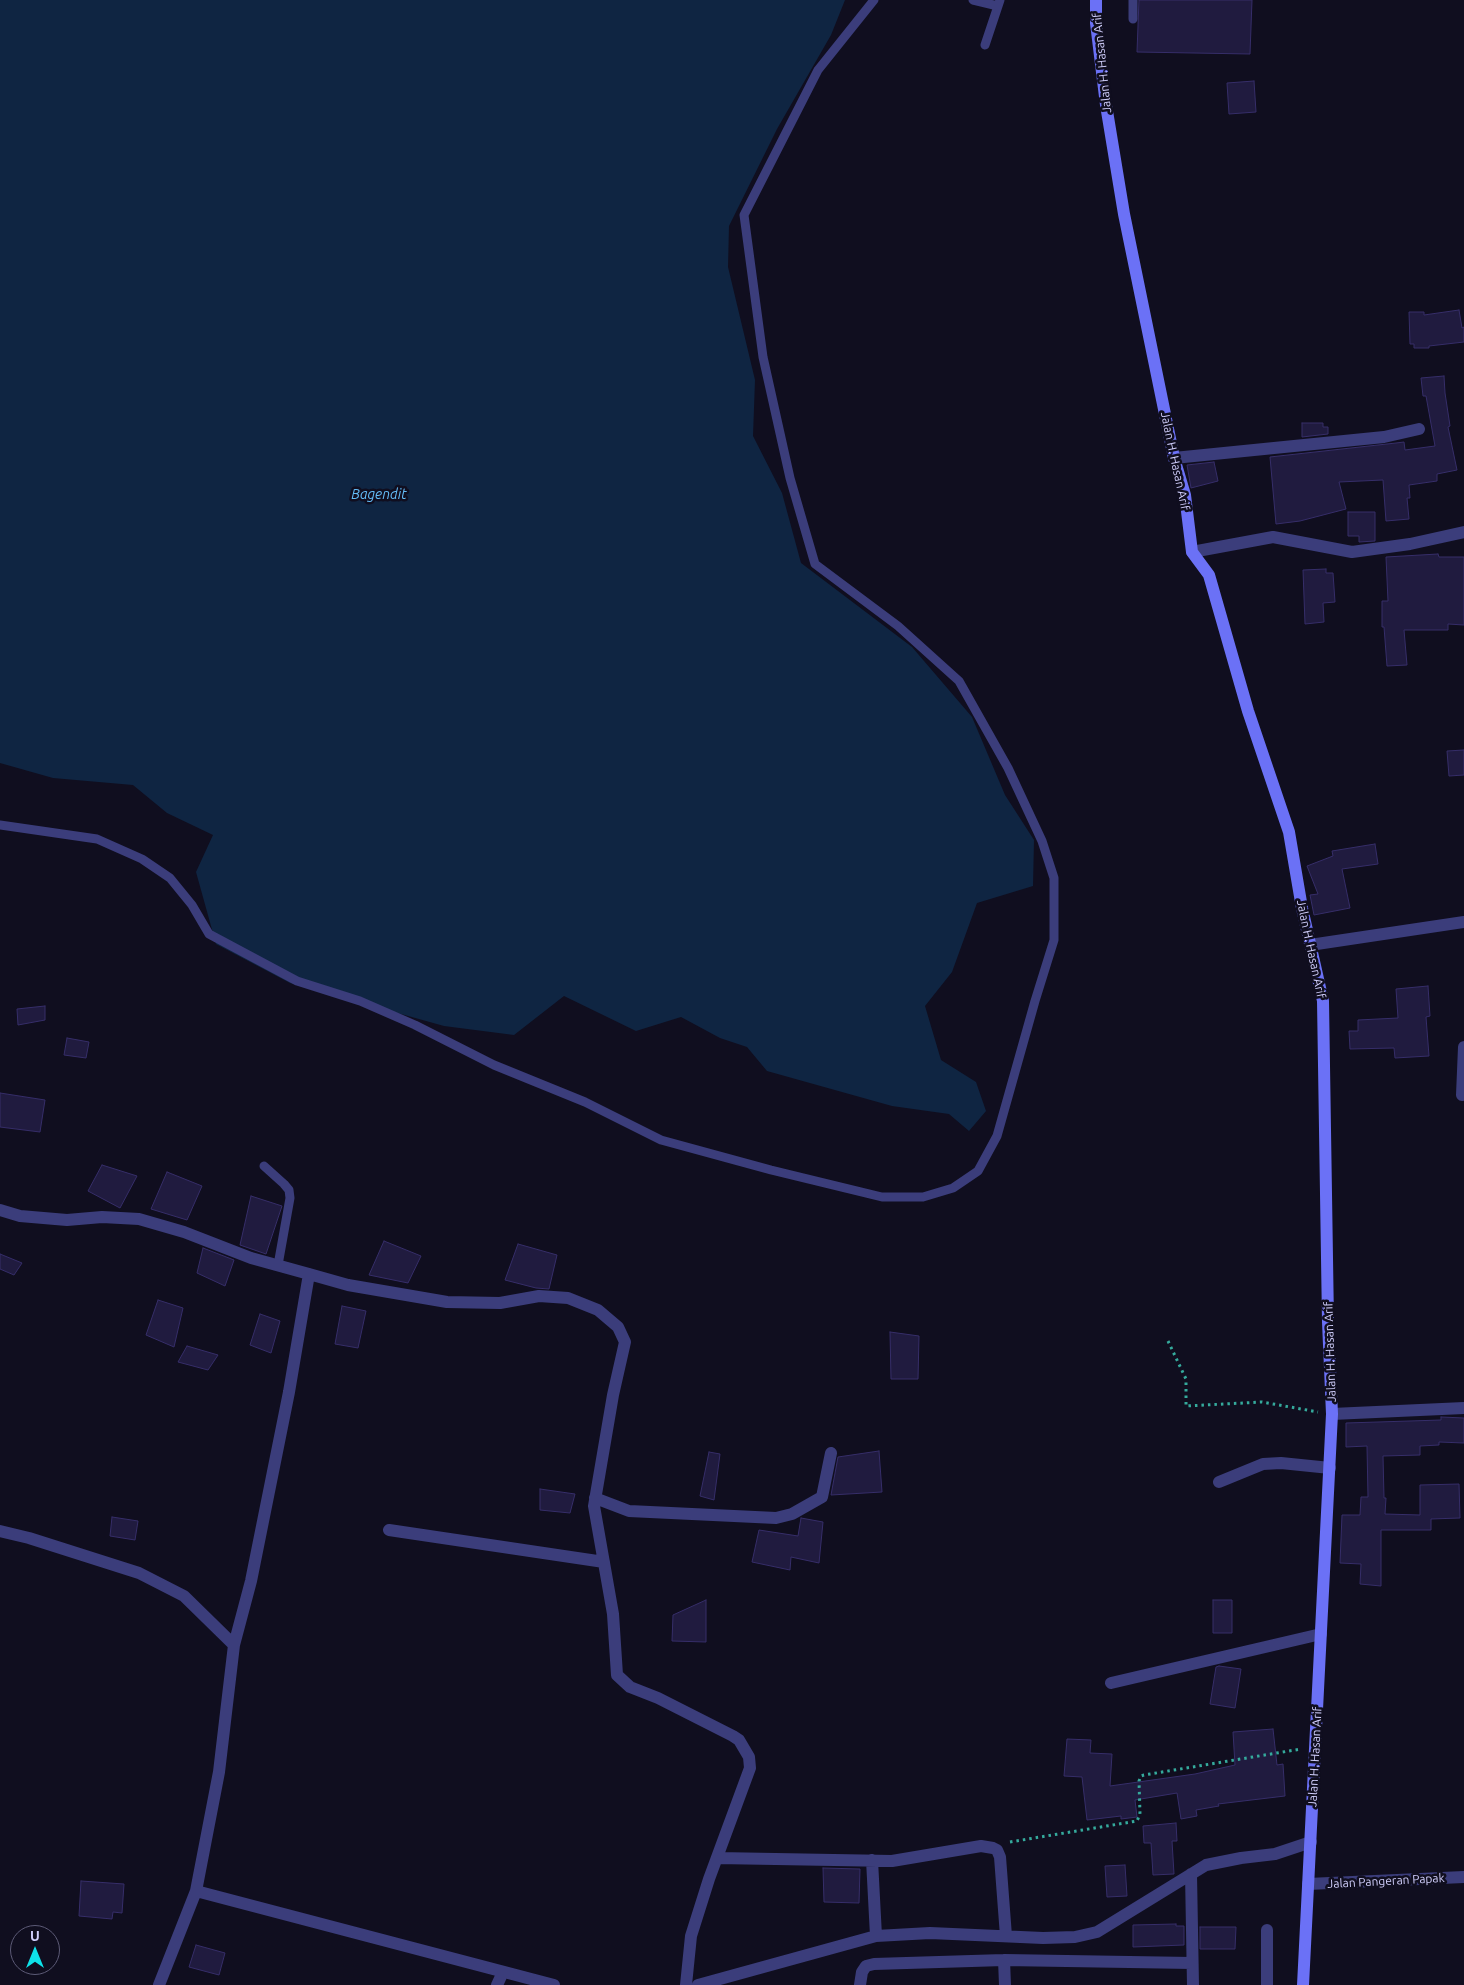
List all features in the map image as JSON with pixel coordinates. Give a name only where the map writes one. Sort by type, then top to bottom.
[{"type":"main road","name":"Jalan H. Hasan Arif","points":[[1096,0],[1096,23],[1106,105],[1124,214],[1174,458],[1185,495],[1192,552],[1209,575],[1248,711],[1289,832],[1302,908],[1324,1001],[1328,1322],[1332,1414],[1303,1985]]},
{"type":"street","points":[[1174,458],[1384,437],[1419,429]]},
{"type":"street","points":[[1192,552],[1273,537],[1352,552],[1410,544],[1464,532]]},
{"type":"street","points":[[1310,945],[1464,922]]},
{"type":"street","points":[[1462,1095],[1464,1047]]},
{"type":"street","points":[[0,1210],[20,1216],[67,1220],[102,1217],[139,1219],[184,1232],[251,1258],[348,1285],[447,1302],[500,1302],[539,1296],[568,1298],[598,1310],[618,1327],[625,1342],[613,1395],[594,1506],[613,1614],[617,1675],[630,1687],[658,1698],[733,1736],[739,1740],[749,1757],[750,1768],[691,1936],[686,1985]]},
{"type":"street","points":[[159,1985],[196,1891],[220,1772],[234,1645],[251,1581],[289,1392],[309,1274]]},
{"type":"street","points":[[1332,1414],[1464,1408]]},
{"type":"street","points":[[596,1498],[629,1511],[776,1518],[792,1514],[822,1497],[831,1453]]},
{"type":"street","points":[[1219,1482],[1263,1464],[1281,1463],[1330,1468]]},
{"type":"street","points":[[389,1530],[604,1562]]},
{"type":"street","points":[[0,1531],[29,1538],[139,1573],[184,1596],[234,1645]]},
{"type":"street","points":[[1111,1683],[1321,1634]]},
{"type":"street","points":[[698,1985],[876,1936],[930,1933],[1043,1938],[1075,1937],[1097,1932],[1206,1866],[1241,1858],[1275,1854],[1311,1842]]},
{"type":"street","points":[[717,1858],[899,1860],[987,1846],[996,1850],[1000,1857],[1006,1936]]},
{"type":"street","points":[[872,1860],[876,1936]]},
{"type":"street","points":[[1191,1874],[1193,1985]]},
{"type":"street","name":"Jalan Pangeran Papak","points":[[1308,1884],[1464,1877]]},
{"type":"street","points":[[196,1891],[554,1985]]},
{"type":"street","points":[[1267,1930],[1267,1985]]},
{"type":"street","points":[[860,1985],[862,1972],[866,1966],[874,1964],[1004,1960],[1192,1962]]},
{"type":"street","points":[[1004,1960],[1005,1985]]},
{"type":"street","points":[[497,1985],[503,1972]]},
{"type":"lane","points":[[0,824],[97,839],[142,859],[170,878],[192,905],[209,934],[297,982],[360,1001],[384,1011],[494,1065],[585,1102],[661,1140],[771,1170],[882,1197],[923,1197],[952,1188],[978,1171],[997,1136],[1034,1001],[1054,940],[1054,878],[1042,841],[1008,768],[958,680],[898,626],[815,564],[790,478],[763,357],[744,215],[818,70],[874,0]]},
{"type":"lane","points":[[973,0],[999,3],[985,45]]},
{"type":"lane","points":[[1133,0],[1133,19]]},
{"type":"lane","points":[[264,1166],[289,1190],[290,1198],[278,1265]]},
{"type":"path","points":[[1168,1341],[1186,1380],[1186,1406],[1262,1402],[1332,1414]]},
{"type":"path","points":[[987,1846],[1137,1821],[1140,1814],[1139,1781],[1141,1776],[1144,1775],[1315,1747]]},
{"type":"water","name":"Bagendit","points":[[0,0],[845,0],[831,35],[777,129],[729,226],[728,267],[755,380],[753,436],[782,493],[801,563],[912,647],[972,717],[1005,795],[1034,840],[1033,886],[977,903],[952,972],[925,1006],[941,1060],[976,1082],[986,1111],[969,1131],[949,1114],[892,1106],[767,1071],[747,1047],[720,1038],[681,1017],[636,1031],[564,996],[514,1035],[444,1026],[290,983],[216,944],[196,872],[213,835],[167,813],[133,785],[53,778],[0,763]]},
{"type":"building","points":[[1139,0],[1252,0],[1250,54],[1137,52]]},
{"type":"building","points":[[1254,81],[1256,112],[1229,114],[1227,83]]},
{"type":"building","points":[[1459,310],[1462,328],[1464,327],[1464,342],[1429,346],[1429,348],[1414,348],[1414,344],[1410,344],[1409,312],[1424,312],[1424,315]]},
{"type":"building","points":[[1444,376],[1450,426],[1448,427],[1457,470],[1437,474],[1437,481],[1409,485],[1410,498],[1407,498],[1409,519],[1386,521],[1383,480],[1339,482],[1346,509],[1300,521],[1276,524],[1270,457],[1404,442],[1405,450],[1435,446],[1426,396],[1423,396],[1421,378]]},
{"type":"building","points":[[1302,423],[1323,423],[1323,427],[1328,427],[1328,434],[1302,437]]},
{"type":"building","points":[[1214,462],[1218,481],[1191,488],[1187,465]]},
{"type":"building","points":[[1348,512],[1375,512],[1375,541],[1359,542],[1359,536],[1348,536]]},
{"type":"building","points":[[1438,554],[1439,557],[1464,557],[1464,625],[1448,624],[1448,630],[1404,630],[1407,665],[1387,666],[1384,627],[1382,627],[1382,601],[1388,601],[1386,557]]},
{"type":"building","points":[[1326,569],[1326,573],[1333,573],[1335,602],[1323,603],[1324,622],[1305,624],[1303,570]]},
{"type":"building","points":[[1464,750],[1464,775],[1449,776],[1447,751]]},
{"type":"building","points":[[1375,844],[1378,864],[1342,869],[1350,908],[1314,915],[1310,895],[1318,894],[1307,866],[1333,856],[1332,851]]},
{"type":"building","points":[[1428,986],[1430,1016],[1426,1017],[1429,1056],[1395,1058],[1394,1048],[1350,1049],[1349,1031],[1358,1031],[1358,1020],[1398,1018],[1396,989]]},
{"type":"building","points":[[45,1006],[45,1020],[18,1025],[17,1009]]},
{"type":"building","points":[[67,1038],[89,1042],[86,1058],[64,1055]]},
{"type":"building","points":[[0,1093],[45,1100],[40,1132],[0,1127]]},
{"type":"building","points":[[102,1165],[137,1176],[120,1208],[88,1191]]},
{"type":"building","points":[[167,1172],[202,1186],[187,1220],[151,1209]]},
{"type":"building","points":[[251,1196],[282,1206],[266,1254],[240,1245]]},
{"type":"building","points":[[384,1241],[421,1256],[408,1283],[369,1275]]},
{"type":"building","points":[[518,1244],[557,1255],[549,1289],[536,1288],[505,1280]]},
{"type":"building","points":[[203,1248],[234,1260],[225,1286],[197,1273]]},
{"type":"building","points":[[0,1254],[22,1263],[14,1275],[0,1269]]},
{"type":"building","points":[[158,1300],[183,1308],[174,1347],[146,1335]]},
{"type":"building","points":[[342,1306],[366,1311],[358,1348],[335,1344]]},
{"type":"building","points":[[260,1314],[280,1321],[271,1353],[250,1345]]},
{"type":"building","points":[[890,1332],[919,1336],[918,1379],[891,1379]]},
{"type":"building","points":[[187,1346],[218,1355],[208,1370],[178,1362]]},
{"type":"building","points":[[1441,1417],[1464,1418],[1464,1443],[1439,1442],[1439,1445],[1420,1446],[1420,1455],[1383,1456],[1384,1498],[1386,1498],[1385,1514],[1420,1515],[1420,1485],[1459,1484],[1460,1518],[1431,1519],[1431,1530],[1381,1530],[1381,1586],[1360,1584],[1361,1564],[1340,1563],[1342,1515],[1360,1515],[1361,1497],[1368,1497],[1367,1446],[1346,1447],[1346,1423],[1441,1420]]},
{"type":"building","points":[[879,1451],[882,1492],[831,1495],[838,1457]]},
{"type":"building","points":[[709,1452],[720,1454],[714,1500],[700,1496]]},
{"type":"building","points":[[540,1489],[575,1494],[570,1513],[540,1510]]},
{"type":"building","points":[[112,1517],[138,1521],[135,1540],[110,1536]]},
{"type":"building","points":[[801,1518],[823,1522],[819,1563],[791,1557],[790,1570],[752,1562],[759,1530],[798,1536]]},
{"type":"building","points":[[706,1600],[706,1642],[672,1641],[673,1615]]},
{"type":"building","points":[[1213,1600],[1232,1600],[1232,1633],[1213,1633]]},
{"type":"building","points":[[1216,1667],[1241,1669],[1235,1708],[1210,1704]]},
{"type":"building","points":[[1273,1729],[1277,1765],[1283,1764],[1285,1796],[1218,1804],[1219,1806],[1196,1810],[1197,1816],[1181,1819],[1177,1793],[1135,1800],[1137,1817],[1121,1819],[1121,1816],[1087,1820],[1082,1777],[1064,1776],[1067,1739],[1091,1740],[1090,1753],[1112,1754],[1110,1786],[1195,1774],[1235,1765],[1233,1732]]},
{"type":"building","points":[[1176,1823],[1177,1841],[1172,1841],[1174,1874],[1153,1875],[1151,1843],[1144,1843],[1143,1826]]},
{"type":"building","points":[[1125,1865],[1127,1896],[1107,1897],[1105,1866]]},
{"type":"building","points":[[823,1868],[860,1869],[859,1903],[824,1902]]},
{"type":"building","points":[[81,1881],[124,1884],[122,1913],[113,1912],[112,1919],[79,1916]]},
{"type":"building","points":[[1176,1924],[1176,1926],[1184,1926],[1184,1945],[1133,1947],[1133,1925]]},
{"type":"building","points":[[1200,1927],[1236,1927],[1235,1949],[1200,1949]]},
{"type":"building","points":[[196,1945],[225,1953],[219,1975],[189,1967]]}]
